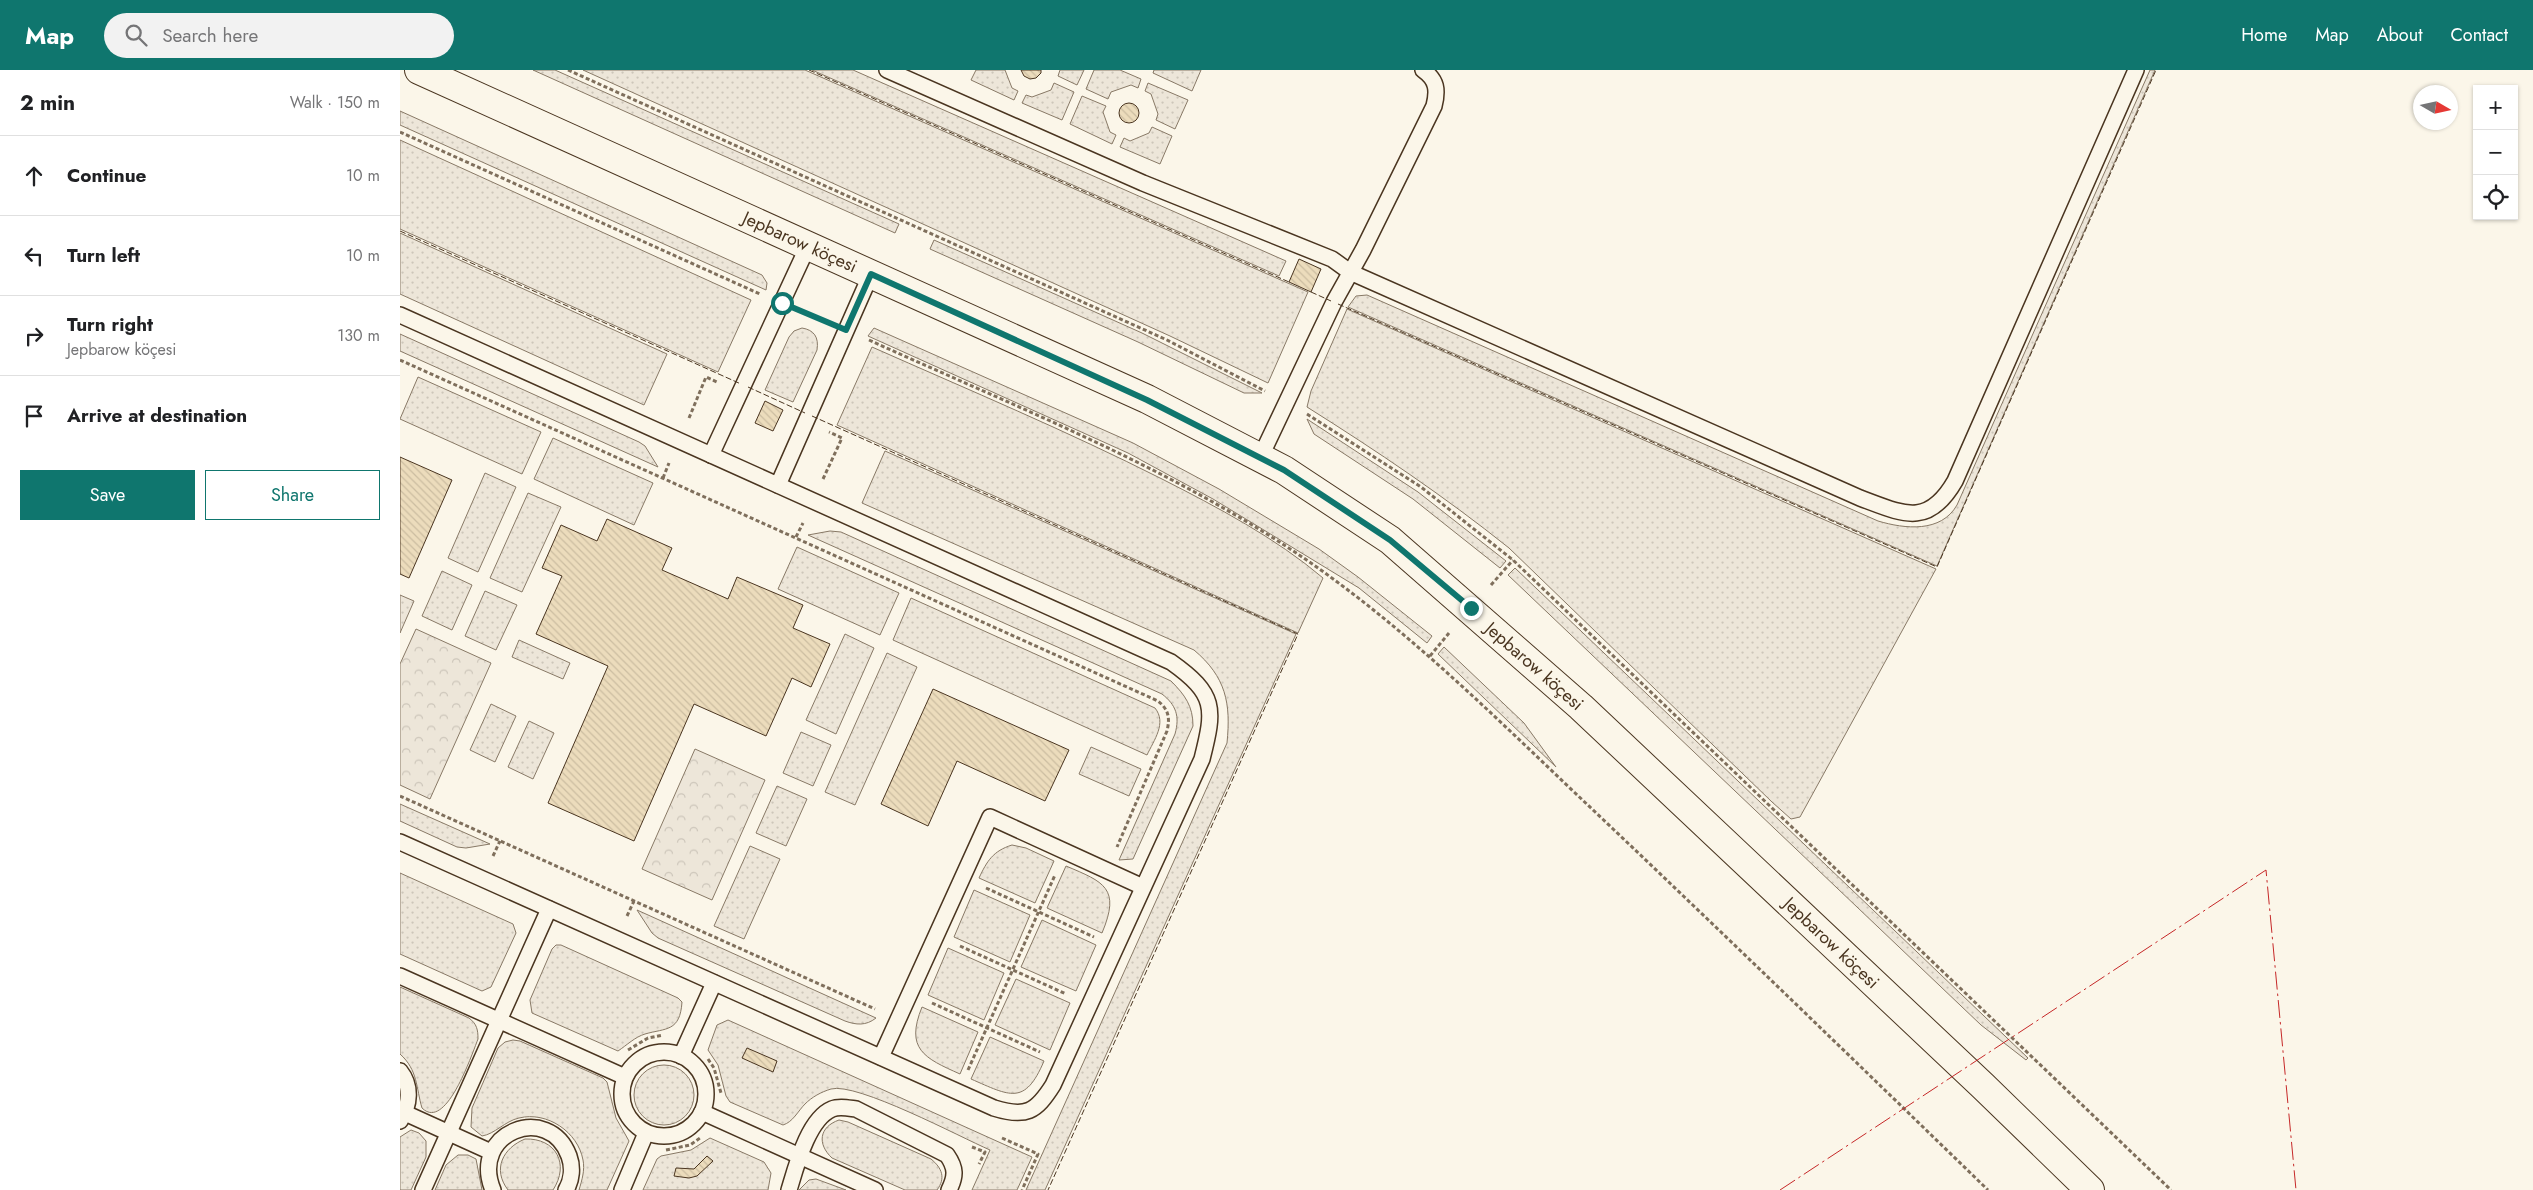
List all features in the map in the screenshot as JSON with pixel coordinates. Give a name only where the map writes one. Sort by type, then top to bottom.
[{"type":"street","name":"Jepbarow köçesi","points":[[418,70],[1147,400],[1284,470],[1390,540],[1478,615],[1588,714],[1983,1086],[2090,1190]]},
{"type":"lane","points":[[887,70],[1143,183],[1332,259],[1350,272],[1860,498],[1902,511],[1918,513],[1932,510],[1944,500],[1955,481],[2136,70]]},
{"type":"lane","points":[[1260,458],[1350,272],[1434,106],[1437,94],[1435,84],[1423,70]]},
{"type":"lane","points":[[711,454],[808,246]]},
{"type":"lane","points":[[778,485],[871,274]]},
{"type":"lane","points":[[400,315],[1172,662],[1194,678],[1208,698],[1211,723],[1202,759],[1053,1085],[1041,1105],[1026,1112],[1010,1113],[958,1093],[400,842]]},
{"type":"lane","points":[[881,1057],[990,817],[1143,887]]},
{"type":"lane","points":[[423,1190],[549,909]]},
{"type":"lane","points":[[400,976],[625,1077]]},
{"type":"lane","points":[[681,1056],[714,983]]},
{"type":"lane","points":[[665,1052],[681,1056],[694,1065],[703,1079],[706,1096],[702,1112],[693,1125],[679,1134],[662,1137],[646,1133],[633,1123],[624,1110],[621,1093],[625,1077],[635,1064],[649,1055],[665,1052]]},
{"type":"lane","points":[[400,1071],[408,1087],[409,1101],[402,1117],[448,1133],[491,1152]]},
{"type":"lane","points":[[789,1190],[800,1156],[816,1123],[824,1114],[834,1108],[856,1110],[947,1155],[954,1165],[954,1179],[950,1190]]},
{"type":"lane","points":[[702,1112],[876,1190]]},
{"type":"lane","points":[[493,1190],[488,1178],[491,1152],[509,1133],[521,1128],[547,1131],[558,1139],[566,1149],[570,1161],[571,1174],[566,1190]]},
{"type":"lane","points":[[622,1190],[646,1133]]},
{"type":"path","points":[[400,132],[1135,461],[1211,501],[1309,562],[1437,662],[1713,924],[1988,1190]]},
{"type":"path","points":[[756,303],[760,294]]},
{"type":"path","points":[[400,360],[1162,704],[1170,718],[1168,731],[1107,870]]},
{"type":"path","points":[[796,538],[842,438],[806,421]]},
{"type":"path","points":[[400,796],[882,1012],[927,1001],[1063,1062]]},
{"type":"path","points":[[958,1093],[1066,852]]},
{"type":"path","points":[[962,878],[1116,947]]},
{"type":"path","points":[[936,935],[1090,1005]]},
{"type":"path","points":[[624,1052],[648,1038],[668,1034]]},
{"type":"path","points":[[659,1150],[690,1145],[706,1135]]},
{"type":"green space","points":[[533,70],[555,70],[899,224],[895,233]]},
{"type":"green space","points":[[583,70],[805,70],[1308,292],[1268,383],[1170,336]]},
{"type":"green space","points":[[812,70],[853,70],[1286,261],[1279,276]]},
{"type":"green space","points":[[976,70],[1005,70],[1012,88],[1018,91],[1014,100],[971,80]]},
{"type":"green space","points":[[1060,70],[1084,70],[1077,85],[1058,76]]},
{"type":"green space","points":[[1094,70],[1120,70],[1141,79],[1138,88],[1131,85],[1111,92],[1108,99],[1086,89]]},
{"type":"green space","points":[[1154,70],[1201,70],[1192,91],[1153,73]]},
{"type":"green space","points":[[2150,70],[2155,70],[1937,566],[1348,307],[1356,296],[1367,295],[1878,521],[1911,527],[1932,524],[1950,514],[1957,505]]},
{"type":"green space","points":[[1054,83],[1074,92],[1062,120],[1022,103],[1026,95],[1032,97],[1051,90]]},
{"type":"green space","points":[[1148,83],[1188,100],[1175,129],[1156,120],[1158,114],[1151,94],[1145,91]]},
{"type":"green space","points":[[1082,96],[1106,106],[1103,112],[1110,132],[1116,135],[1112,144],[1070,124]]},
{"type":"green space","points":[[400,111],[762,275],[767,283],[766,290],[400,125]]},
{"type":"green space","points":[[1152,127],[1172,136],[1160,164],[1120,147],[1124,138],[1130,141],[1149,133]]},
{"type":"green space","points":[[400,140],[751,300],[718,372],[400,229]]},
{"type":"green space","points":[[400,233],[667,354],[644,405],[400,294]]},
{"type":"green space","points":[[934,240],[1142,333],[1262,393],[1244,393],[1138,342],[930,249]]},
{"type":"green space","points":[[1347,309],[1936,569],[1800,817],[1791,819],[1772,802],[1509,548],[1410,474],[1307,407],[1311,391]]},
{"type":"green space","points":[[802,328],[813,332],[817,341],[817,350],[793,402],[765,390],[789,337],[794,331]]},
{"type":"green space","points":[[874,328],[1133,443],[1219,489],[1319,549],[1358,577],[1432,636],[1427,643],[1359,588],[1213,499],[1128,453],[868,336]]},
{"type":"green space","points":[[400,334],[639,442],[645,446],[658,467],[400,351]]},
{"type":"green space","points":[[872,347],[1126,461],[1225,512],[1266,536],[1323,578],[1298,633],[837,425]]},
{"type":"green space","points":[[418,377],[541,432],[522,474],[400,419]]},
{"type":"green space","points":[[1307,419],[1418,492],[1506,561],[1500,568],[1413,499],[1314,434]]},
{"type":"green space","points":[[553,438],[653,483],[634,525],[534,479]]},
{"type":"green space","points":[[885,451],[1296,634],[1045,1190],[1026,1190],[1227,743],[1227,703],[1220,681],[1205,660],[1194,650],[862,503]]},
{"type":"green space","points":[[485,473],[516,487],[478,572],[448,558]]},
{"type":"green space","points":[[528,493],[561,507],[522,592],[490,578]]},
{"type":"green space","points":[[830,531],[841,532],[1171,681],[1176,686],[1190,707],[1193,726],[1133,859],[1119,860],[1175,734],[1177,716],[1171,702],[1162,694],[808,535]]},
{"type":"green space","points":[[797,547],[899,593],[880,635],[778,589]]},
{"type":"green space","points":[[1515,568],[2028,1058],[2026,1060],[1981,1025],[1508,575]]},
{"type":"green space","points":[[442,571],[472,585],[452,630],[422,616]]},
{"type":"green space","points":[[485,591],[517,605],[496,650],[465,636]]},
{"type":"green space","points":[[400,595],[414,601],[400,633]]},
{"type":"green space","points":[[911,598],[1155,708],[1160,720],[1160,726],[1147,755],[893,640]]},
{"type":"green space","points":[[416,629],[491,663],[430,799],[400,785],[400,664]]},
{"type":"green space","points":[[845,634],[874,648],[836,734],[806,720]]},
{"type":"green space","points":[[519,640],[570,663],[563,679],[512,657]]},
{"type":"green space","points":[[1444,647],[1524,723],[1556,767],[1438,654]]},
{"type":"green space","points":[[887,653],[917,667],[855,805],[825,792]]},
{"type":"green space","points":[[491,704],[516,716],[495,762],[470,750]]},
{"type":"green space","points":[[529,721],[554,733],[533,779],[508,767]]},
{"type":"green space","points":[[801,732],[831,745],[813,786],[783,773]]},
{"type":"green space","points":[[1091,747],[1141,769],[1129,796],[1079,774]]},
{"type":"green space","points":[[695,749],[765,780],[712,900],[642,869]]},
{"type":"green space","points":[[777,786],[807,799],[786,846],[756,833]]},
{"type":"green space","points":[[400,804],[490,844],[466,848],[457,847],[400,821]]},
{"type":"green space","points":[[1012,845],[1026,848],[1054,861],[1035,903],[979,878],[991,857],[1005,847]]},
{"type":"green space","points":[[750,846],[780,859],[744,939],[714,926]]},
{"type":"green space","points":[[1066,866],[1099,882],[1109,896],[1110,906],[1102,933],[1047,908]]},
{"type":"green space","points":[[400,873],[513,924],[516,933],[491,987],[482,991],[400,954]]},
{"type":"green space","points":[[974,890],[1030,915],[1010,962],[954,937]]},
{"type":"green space","points":[[637,910],[876,1018],[861,1024],[845,1021],[658,938],[652,933]]},
{"type":"green space","points":[[1042,920],[1096,945],[1076,991],[1021,967]]},
{"type":"green space","points":[[556,945],[561,945],[678,998],[682,1002],[681,1012],[675,1024],[665,1029],[641,1035],[618,1051],[532,1013],[530,1000],[552,949]]},
{"type":"green space","points":[[948,948],[1004,973],[984,1020],[928,995]]},
{"type":"green space","points":[[1016,979],[1070,1003],[1050,1050],[995,1025]]},
{"type":"green space","points":[[400,987],[469,1018],[477,1030],[478,1039],[457,1088],[449,1101],[440,1109],[431,1113],[422,1108],[416,1080],[410,1066],[400,1054]]},
{"type":"green space","points":[[922,1007],[978,1032],[960,1074],[936,1063],[921,1050],[917,1042],[916,1033],[917,1021]]},
{"type":"green space","points":[[728,1020],[1032,1157],[1017,1190],[972,1190],[990,1150],[909,1112],[863,1094],[844,1089],[831,1089],[808,1101],[793,1119],[783,1125],[730,1102],[726,1096],[718,1065],[708,1050],[717,1025]]},
{"type":"green space","points":[[990,1037],[1044,1061],[1030,1085],[1023,1091],[1006,1093],[971,1079]]},
{"type":"green space","points":[[520,1041],[603,1078],[607,1082],[616,1118],[629,1141],[607,1190],[579,1190],[584,1168],[580,1150],[568,1133],[550,1121],[530,1117],[519,1118],[482,1136],[471,1127],[472,1108],[498,1048],[505,1042]]},
{"type":"green space","points":[[664,1065],[681,1070],[689,1078],[694,1095],[689,1112],[681,1120],[664,1125],[647,1120],[639,1112],[634,1095],[639,1078],[647,1070]]},
{"type":"green space","points":[[839,1120],[848,1122],[931,1159],[942,1173],[940,1186],[937,1190],[905,1190],[832,1158],[824,1147],[822,1136],[827,1127]]},
{"type":"green space","points":[[411,1130],[419,1133],[426,1141],[426,1157],[411,1190],[400,1190],[400,1137]]},
{"type":"green space","points":[[710,1138],[764,1162],[771,1173],[768,1190],[643,1190],[657,1159],[661,1156],[691,1150]]},
{"type":"green space","points":[[525,1139],[545,1143],[557,1154],[560,1162],[560,1171],[553,1190],[508,1190],[503,1182],[501,1174],[502,1160],[511,1148]]},
{"type":"green space","points":[[458,1155],[468,1155],[476,1159],[482,1190],[435,1190],[446,1165]]},
{"type":"green space","points":[[816,1179],[846,1190],[799,1190],[809,1180]]},
{"type":"building","points":[[1021,70],[1041,70],[1041,73],[1036,78],[1030,79],[1024,76]]},
{"type":"building","points":[[1129,103],[1136,106],[1139,113],[1136,120],[1129,123],[1122,120],[1119,113],[1122,106]]},
{"type":"building","points":[[1299,259],[1321,269],[1311,292],[1289,282]]},
{"type":"building","points":[[765,401],[783,410],[773,431],[755,423]]},
{"type":"building","points":[[400,457],[452,480],[409,578],[400,574]]},
{"type":"building","points":[[607,519],[672,548],[662,570],[728,599],[737,577],[803,605],[793,628],[830,644],[811,687],[792,678],[766,736],[694,704],[634,841],[548,803],[608,666],[536,634],[562,576],[542,568],[561,525],[597,541]]},
{"type":"building","points":[[933,689],[1069,750],[1045,801],[957,761],[928,826],[881,804]]},
{"type":"building","points":[[747,1048],[777,1061],[773,1072],[742,1058]]},
{"type":"building","points":[[707,1156],[713,1161],[697,1176],[689,1178],[674,1176],[676,1168],[694,1169]]},
{"type":"fence","points":[[809,70],[1289,282]]},
{"type":"fence","points":[[1338,304],[1937,567],[2156,70]]},
{"type":"fence","points":[[400,231],[741,384]]},
{"type":"fence","points":[[1311,292],[1331,301]]},
{"type":"fence","points":[[748,387],[805,413]]},
{"type":"fence","points":[[812,416],[1298,634],[1048,1190]]},
{"type":"power","points":[[1780,1190],[2266,870],[2296,1190]]},
{"type":"route","points":[[782,303],[846,330],[871,274],[1147,400],[1284,470],[1390,540],[1471,608]]}]
